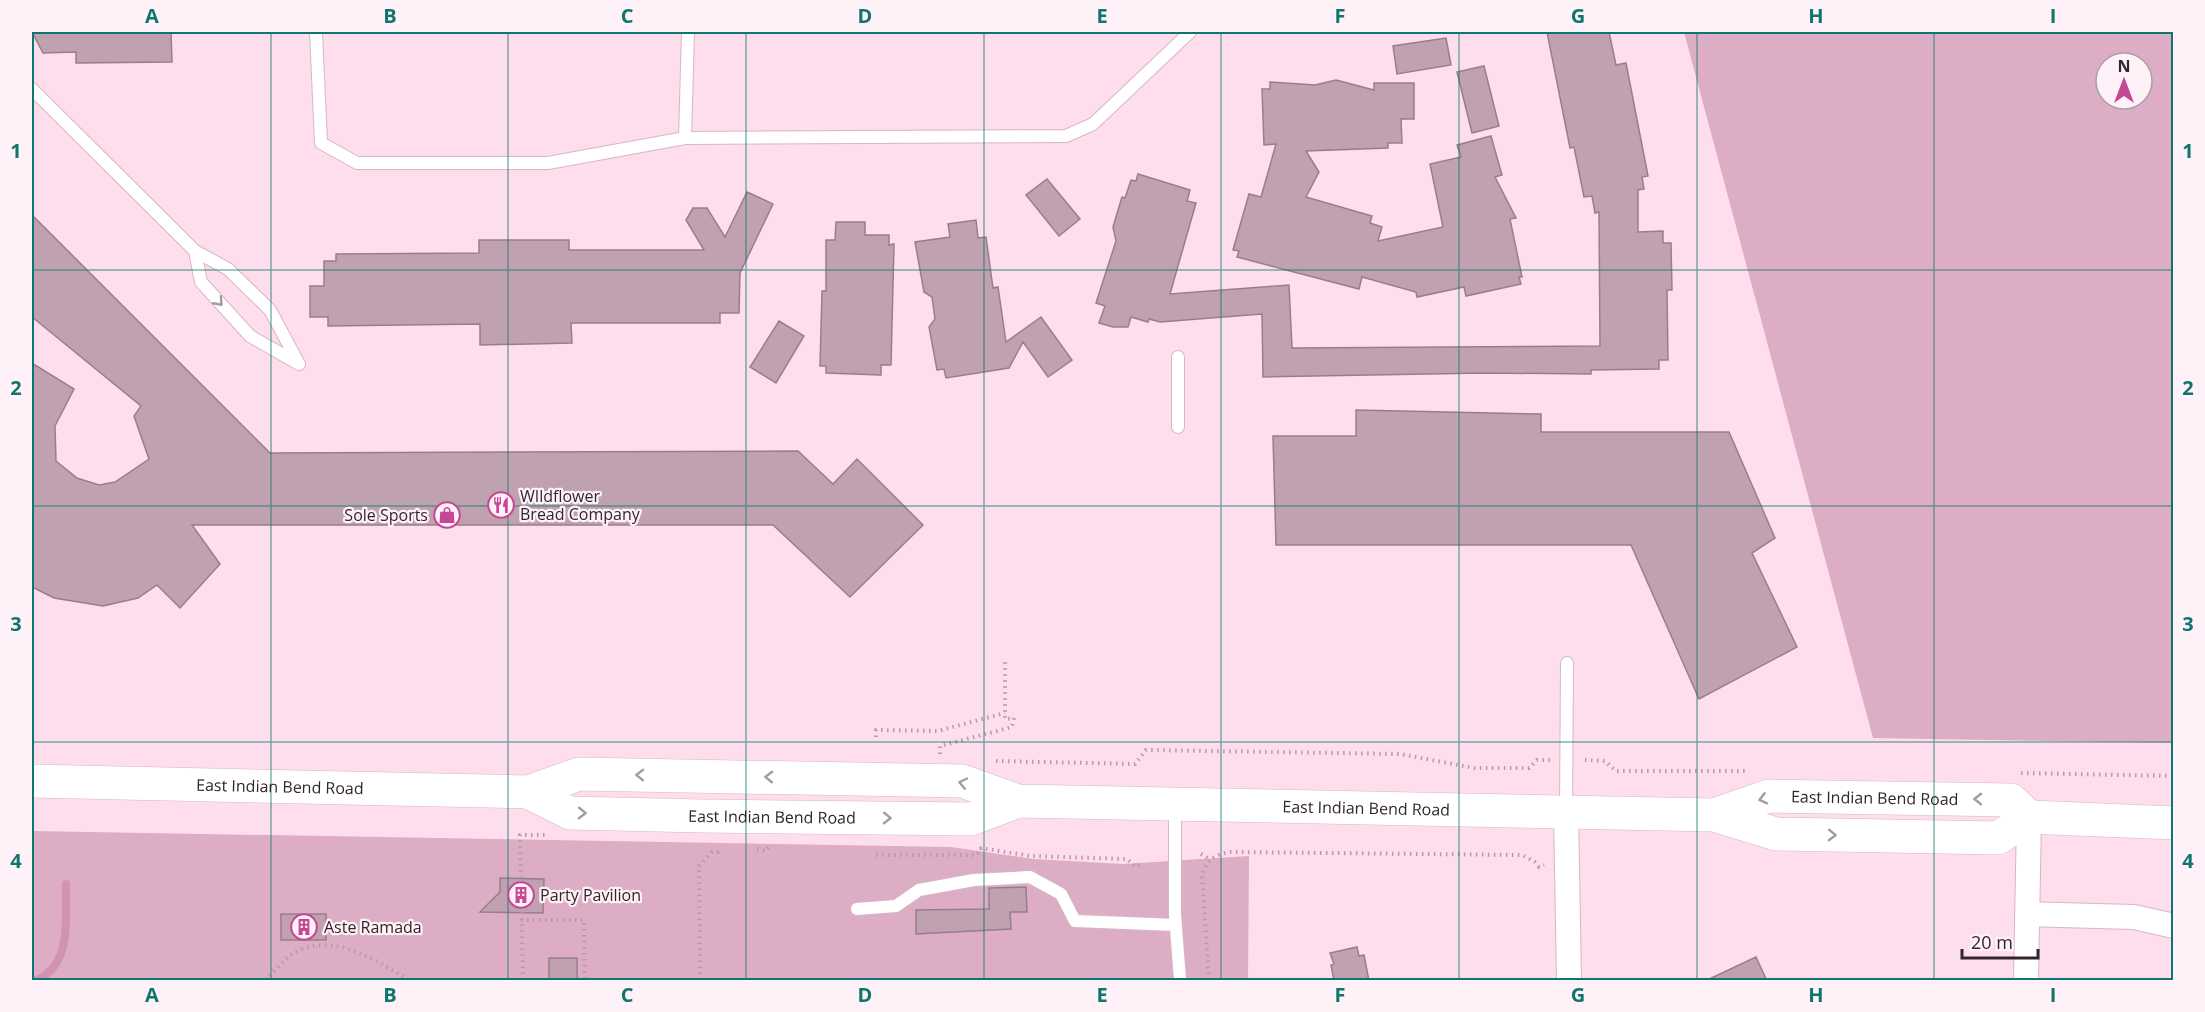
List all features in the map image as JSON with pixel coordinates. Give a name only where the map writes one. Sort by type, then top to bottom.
[{"type":"main road","name":"East Indian Bend Road","points":[[32,781],[528,792],[570,813],[702,816],[971,819],[1018,801],[1714,815],[1776,834],[1998,838],[2029,817]]},
{"type":"main road","points":[[2029,817],[2174,823]]},
{"type":"street","points":[[1566,812],[1569,981]]},
{"type":"street","points":[[2026,981],[2029,817]]},
{"type":"street","points":[[2027,914],[2133,917],[2174,926]]},
{"type":"lane","points":[[316,32],[321,143],[357,163],[548,163],[685,138],[1066,136],[1093,124],[1190,32]]},
{"type":"lane","points":[[685,138],[688,32]]},
{"type":"lane","points":[[32,89],[195,251],[228,269],[270,310],[299,364],[250,336],[201,282],[195,251]]},
{"type":"lane","points":[[1178,357],[1178,428]]},
{"type":"lane","points":[[1566,812],[1567,663]]},
{"type":"lane","points":[[1175,804],[1176,925],[1180,981]]},
{"type":"lane","points":[[857,909],[896,906],[919,890],[974,880],[1030,877],[1061,894],[1076,921],[1176,925]]},
{"type":"path","points":[[940,759],[940,746],[1012,727],[1014,718],[1005,719],[1005,658]]},
{"type":"path","points":[[876,737],[876,730],[938,731],[1005,713]]},
{"type":"path","points":[[986,760],[1135,764],[1146,750],[1400,754],[1474,768],[1529,768],[1538,760],[1565,759],[1605,761],[1616,771],[1754,771]]},
{"type":"path","points":[[2016,772],[2174,776]]},
{"type":"path","points":[[520,835],[522,981]]},
{"type":"path","points":[[700,981],[699,866],[712,852],[718,852],[718,848]]},
{"type":"path","points":[[876,855],[977,855],[981,848]]},
{"type":"path","points":[[1209,981],[1202,875],[1209,859],[1230,852],[1522,855],[1539,867],[1547,864]]},
{"type":"path","points":[[1202,854],[1209,859]]},
{"type":"path","points":[[521,920],[584,920],[585,981]]},
{"type":"path","points":[[265,981],[292,954],[318,943],[352,949],[409,981]]},
{"type":"shaded area","points":[[1684,32],[2173,32],[2173,743],[1873,738]]},
{"type":"shaded area","points":[[32,831],[951,847],[1033,859],[1123,864],[1249,856],[1248,980],[32,980]]},
{"type":"building","points":[[32,32],[171,32],[172,62],[76,63],[76,52],[43,53]]},
{"type":"building","points":[[1547,32],[1609,32],[1616,65],[1626,63],[1648,176],[1642,177],[1644,189],[1638,190],[1638,232],[1663,231],[1663,243],[1671,243],[1672,290],[1667,290],[1668,360],[1659,360],[1659,369],[1591,370],[1591,374],[1485,373],[1263,377],[1262,314],[1160,322],[1149,319],[1148,322],[1131,317],[1128,327],[1113,327],[1099,323],[1105,306],[1096,303],[1116,241],[1113,227],[1122,197],[1125,198],[1131,180],[1136,181],[1138,174],[1190,190],[1187,201],[1196,203],[1170,294],[1289,285],[1292,348],[1600,346],[1599,212],[1595,213],[1592,196],[1584,197],[1574,147],[1570,148]]},
{"type":"building","points":[[1446,38],[1451,65],[1397,74],[1393,46]]},
{"type":"building","points":[[1484,66],[1499,126],[1472,133],[1457,72]]},
{"type":"building","points":[[1336,80],[1374,90],[1374,83],[1414,83],[1414,119],[1401,119],[1402,143],[1388,143],[1388,148],[1306,151],[1319,172],[1306,197],[1372,216],[1370,223],[1382,227],[1378,241],[1443,227],[1430,164],[1461,157],[1457,145],[1491,136],[1502,175],[1495,177],[1516,218],[1510,219],[1522,277],[1519,277],[1521,284],[1466,296],[1464,287],[1417,297],[1416,292],[1362,277],[1359,289],[1237,257],[1239,251],[1233,250],[1249,194],[1261,197],[1276,144],[1264,145],[1262,89],[1270,89],[1270,82],[1315,85]]},
{"type":"building","points":[[1047,179],[1080,219],[1059,236],[1026,195]]},
{"type":"building","points":[[747,192],[773,204],[740,273],[739,313],[720,313],[720,323],[571,323],[572,343],[480,345],[480,324],[328,326],[328,317],[310,317],[310,286],[324,286],[324,261],[336,261],[336,254],[479,253],[479,240],[569,240],[569,250],[704,250],[686,220],[693,208],[707,208],[725,237]]},
{"type":"building","points":[[32,215],[270,453],[798,451],[833,484],[857,459],[923,525],[850,597],[773,525],[192,525],[220,564],[180,608],[157,585],[138,598],[103,606],[54,598],[32,587],[32,363],[74,389],[55,426],[56,461],[77,478],[99,485],[115,482],[149,459],[134,416],[141,406],[32,317]]},
{"type":"building","points":[[976,220],[978,238],[986,237],[993,288],[998,287],[1006,342],[1041,317],[1072,360],[1048,377],[1023,342],[1009,368],[946,378],[944,369],[937,370],[929,327],[935,319],[932,297],[924,292],[915,242],[950,237],[948,224]]},
{"type":"building","points":[[836,222],[865,222],[865,235],[889,235],[889,245],[894,244],[891,365],[881,365],[881,375],[826,373],[826,366],[820,366],[822,291],[826,291],[826,240],[835,240]]},
{"type":"building","points":[[779,321],[804,336],[776,383],[750,367]]},
{"type":"building","points":[[1356,410],[1541,414],[1541,432],[1729,432],[1775,538],[1752,553],[1797,647],[1699,699],[1631,545],[1276,545],[1273,436],[1356,436]]},
{"type":"building","name":"Party Pavilion","points":[[500,878],[544,879],[543,913],[480,912],[500,892]]},
{"type":"building","points":[[1026,887],[1027,912],[1010,912],[1011,929],[916,934],[916,910],[989,909],[989,888]]},
{"type":"building","name":"Aste Ramada","points":[[281,914],[326,914],[326,940],[281,940]]},
{"type":"building","points":[[1357,947],[1359,956],[1364,955],[1369,981],[1334,981],[1331,965],[1334,964],[1330,953]]},
{"type":"building","points":[[1756,957],[1767,981],[1705,981]]},
{"type":"building","points":[[549,958],[577,958],[577,981],[549,981]]},
{"type":"waterway","points":[[37,980],[49,973],[57,963],[62,951],[66,924],[66,884]]},
{"type":"place","name":"WIldflower Bread Company","points":[[501,505]]},
{"type":"place","name":"Sole Sports","points":[[447,515]]},
{"type":"place","name":"Party Pavilion","points":[[521,895]]},
{"type":"place","name":"Aste Ramada","points":[[304,927]]}]
